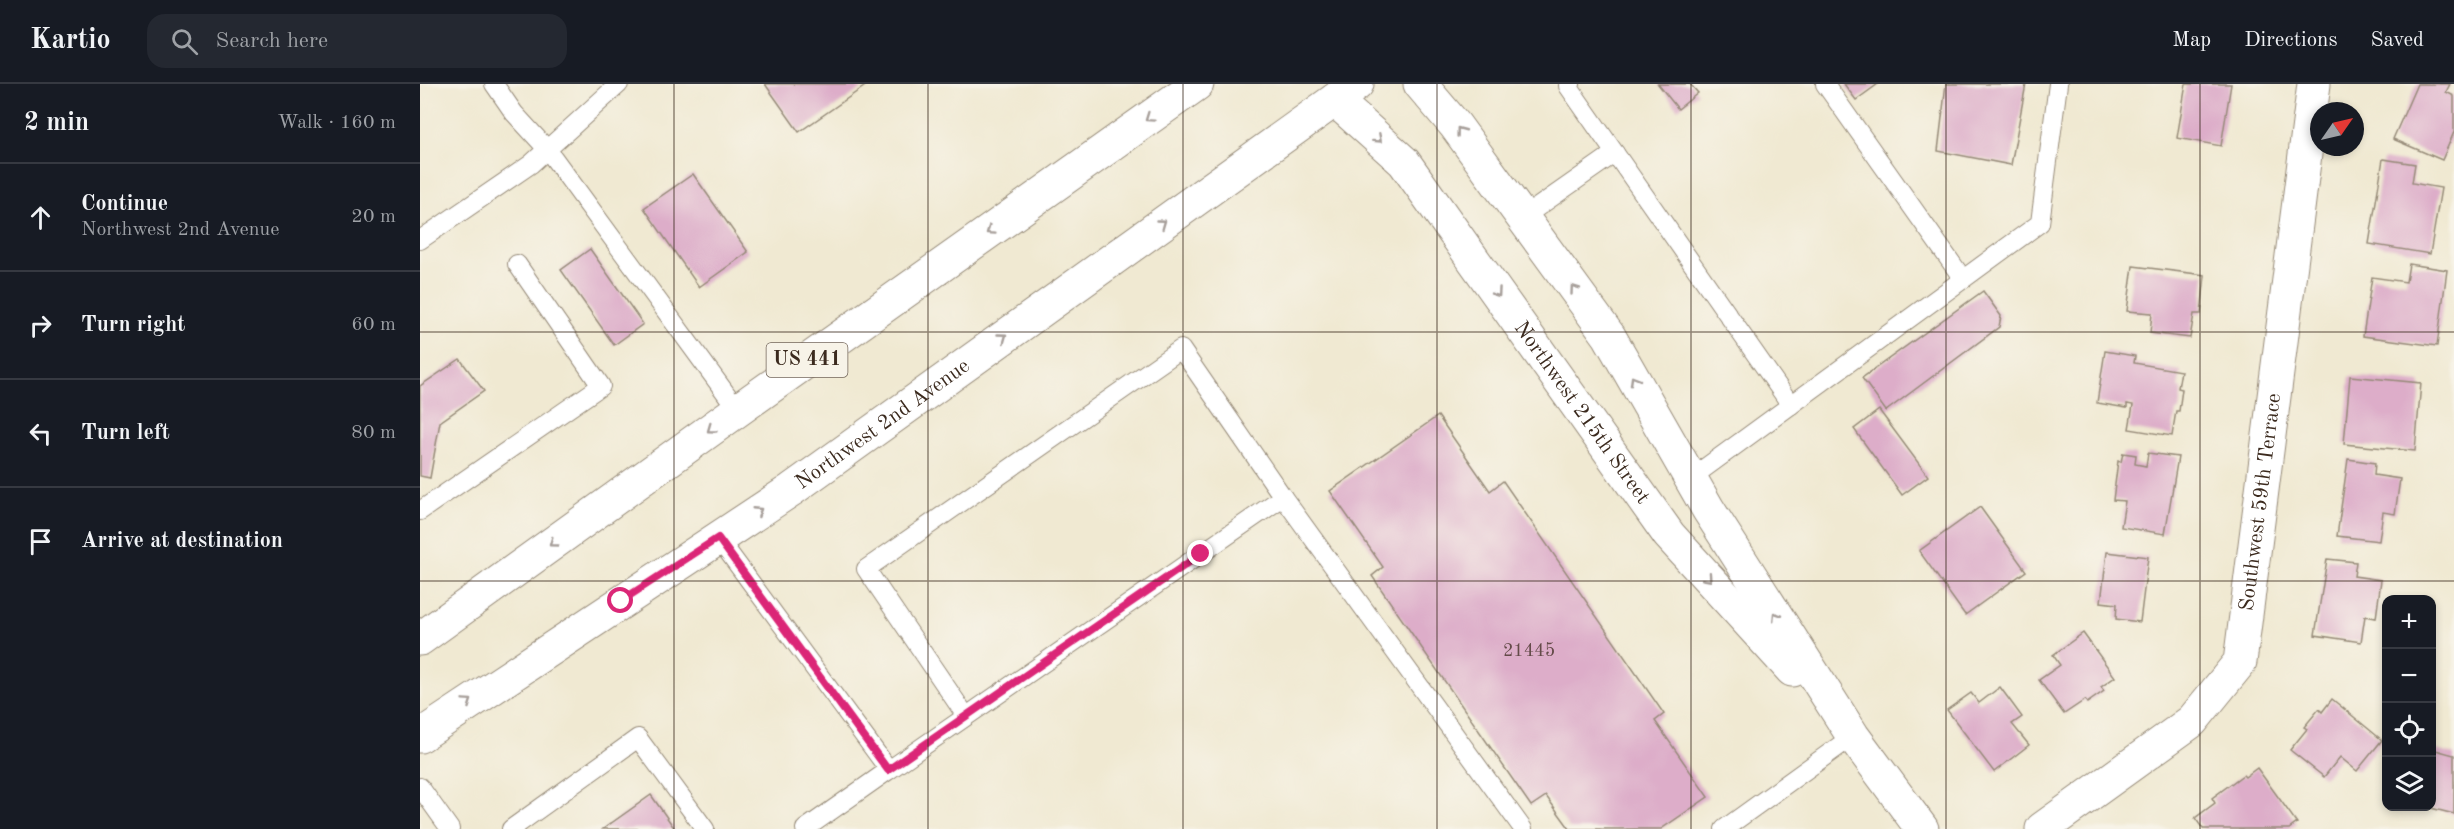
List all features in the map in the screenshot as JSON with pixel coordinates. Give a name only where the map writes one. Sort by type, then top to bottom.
[{"type":"street","name":"US 441","points":[[420,639],[1197,84]]},
{"type":"street","name":"Northwest 215th Street","points":[[1420,84],[1455,125],[1609,336],[1708,509],[1852,736],[1922,829]]},
{"type":"street","name":"Southwest 59th Terrace","points":[[2042,829],[2192,721],[2240,662],[2314,84]]},
{"type":"street","name":"Northwest 215th Street","points":[[1337,89],[1404,162],[1669,535],[1852,736]]},
{"type":"street","name":"Northwest 2nd Avenue","points":[[420,736],[791,490],[1337,89]]},
{"type":"lane","points":[[494,84],[514,113],[547,149],[738,410]]},
{"type":"lane","points":[[420,240],[531,164],[619,84]]},
{"type":"lane","points":[[1571,84],[1568,86],[1791,405]]},
{"type":"lane","points":[[1825,84],[1963,279]]},
{"type":"lane","points":[[1691,478],[2040,224],[2058,84]]},
{"type":"lane","points":[[1522,218],[1615,153]]},
{"type":"lane","points":[[420,511],[601,386],[517,264]]},
{"type":"lane","points":[[966,716],[866,569],[1181,349],[1283,497],[1523,829]]},
{"type":"lane","points":[[805,829],[1283,497]]},
{"type":"lane","points":[[718,538],[888,770]]},
{"type":"lane","points":[[1724,829],[1852,736]]},
{"type":"lane","points":[[511,829],[638,738],[705,829]]},
{"type":"lane","points":[[420,787],[450,829]]},
{"type":"building","points":[[765,84],[868,84],[799,132]]},
{"type":"building","points":[[1658,84],[1690,84],[1698,93],[1678,109]]},
{"type":"building","points":[[1844,84],[1878,84],[1856,100]]},
{"type":"building","points":[[1946,84],[2026,84],[2011,165],[1938,151]]},
{"type":"building","points":[[2186,84],[2231,84],[2221,146],[2177,138]]},
{"type":"building","points":[[2417,84],[2450,84],[2446,92],[2454,96],[2454,132],[2442,160],[2393,139]]},
{"type":"building","points":[[2383,159],[2415,164],[2412,183],[2441,188],[2430,254],[2369,244]]},
{"type":"building","points":[[693,174],[748,252],[699,287],[644,208]]},
{"type":"building","points":[[590,249],[643,324],[614,345],[561,270]]},
{"type":"building","points":[[2409,264],[2447,270],[2437,346],[2363,336],[2372,277],[2406,282]]},
{"type":"building","points":[[2133,266],[2205,275],[2201,314],[2194,314],[2190,338],[2150,333],[2152,313],[2127,311]]},
{"type":"building","points":[[1983,291],[2001,316],[1999,327],[1886,411],[1862,378]]},
{"type":"building","points":[[2105,351],[2135,356],[2134,363],[2181,371],[2178,388],[2182,389],[2179,411],[2176,411],[2172,436],[2129,429],[2133,405],[2127,404],[2127,408],[2097,403]]},
{"type":"building","points":[[460,359],[484,391],[440,422],[430,478],[420,476],[420,386]]},
{"type":"building","points":[[2350,376],[2421,383],[2415,451],[2344,444]]},
{"type":"building","points":[[1879,410],[1928,476],[1902,495],[1854,429]]},
{"type":"building","points":[[1438,416],[1490,491],[1503,481],[1664,714],[1655,721],[1708,797],[1661,829],[1570,829],[1546,796],[1531,806],[1372,576],[1383,567],[1330,491]]},
{"type":"building","points":[[2123,453],[2136,455],[2135,464],[2146,466],[2148,453],[2178,457],[2165,534],[2121,527],[2125,501],[2113,500],[2118,461],[2121,462]]},
{"type":"building","points":[[2348,459],[2375,463],[2374,475],[2400,479],[2395,514],[2383,512],[2379,541],[2337,536]]},
{"type":"building","points":[[1980,507],[2026,571],[1965,615],[1919,551]]},
{"type":"building","points":[[2107,552],[2148,557],[2140,622],[2116,619],[2117,604],[2101,602]]},
{"type":"building","points":[[2327,559],[2356,562],[2354,576],[2381,580],[2376,618],[2365,616],[2361,642],[2315,635]]},
{"type":"building","points":[[2083,633],[2115,677],[2101,687],[2104,691],[2087,703],[2085,700],[2064,714],[2039,680],[2060,665],[2053,655]]},
{"type":"building","points":[[2000,687],[2022,717],[2012,724],[2029,745],[1994,772],[1947,710],[1971,693],[1979,703]]},
{"type":"building","points":[[2332,699],[2382,740],[2357,771],[2340,757],[2324,777],[2290,750],[2307,729],[2304,727],[2319,709],[2322,712]]},
{"type":"building","points":[[2436,750],[2454,755],[2454,814],[2436,809]]},
{"type":"building","points":[[2257,768],[2297,823],[2289,829],[2203,829],[2195,818],[2215,803],[2212,798],[2243,775],[2245,777]]},
{"type":"building","points":[[651,795],[675,829],[603,829]]},
{"type":"route","points":[[621,601],[718,538],[888,770],[1201,554]]}]
